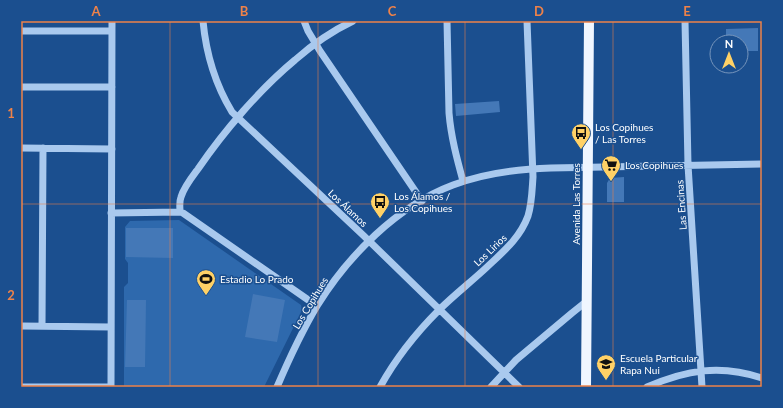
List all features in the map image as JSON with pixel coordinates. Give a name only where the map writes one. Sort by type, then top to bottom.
[{"type":"main road","name":"Avenida Las Torres","points":[[586,387],[590,21]]},
{"type":"street","points":[[21,387],[111,387],[112,21]]},
{"type":"street","name":"Los Álamos","points":[[203,21],[207,46],[214,73],[223,96],[232,112],[519,387]]},
{"type":"street","points":[[304,21],[324,58],[422,200]]},
{"type":"street","points":[[180,212],[180,197],[188,183],[238,118],[294,60],[315,43],[353,21]]},
{"type":"street","points":[[447,21],[450,128],[463,182]]},
{"type":"street","name":"Los Lirios","points":[[380,387],[407,345],[440,310],[510,246],[520,232],[527,216],[531,202],[532,169],[527,21]]},
{"type":"street","name":"Las Encinas","points":[[685,21],[688,165],[702,387]]},
{"type":"street","points":[[21,30],[112,30]]},
{"type":"street","points":[[21,87],[112,87]]},
{"type":"street","points":[[21,148],[112,149]]},
{"type":"street","points":[[42,326],[43,148]]},
{"type":"street","name":"Los Copihues","points":[[277,387],[317,306],[340,274],[369,242],[395,219],[422,200],[442,190],[494,173],[514,170],[588,167],[762,164]]},
{"type":"street","points":[[111,213],[180,212],[186,214],[317,306]]},
{"type":"street","points":[[491,387],[516,360],[587,301]]},
{"type":"street","points":[[21,326],[111,327]]},
{"type":"street","points":[[647,387],[674,377],[713,370],[735,371],[762,378]]},
{"type":"shaded area","name":"Estadio Lo Prado","points":[[179,220],[301,305],[302,310],[264,387],[124,387],[124,287],[128,283],[128,263],[125,259],[125,227],[130,221]]},
{"type":"building","points":[[758,28],[758,51],[749,51],[749,34],[726,34],[726,29]]},
{"type":"building","points":[[499,101],[500,112],[456,116],[455,104]]},
{"type":"building","points":[[624,177],[624,202],[607,202],[607,183],[610,178]]},
{"type":"building","points":[[126,228],[173,228],[173,258],[126,257]]},
{"type":"building","points":[[253,294],[285,300],[277,342],[245,337]]},
{"type":"building","points":[[127,300],[146,300],[145,367],[125,367]]},
{"type":"place","name":"Los Copihues / Las Torres","points":[[581,150]]},
{"type":"place","name":"Los Copihues","points":[[611,182]]},
{"type":"place","name":"Los Álamos / Los Copihues","points":[[380,219]]},
{"type":"place","name":"Estadio Lo Prado","points":[[206,296]]},
{"type":"place","name":"Escuela Particular Rapa Nui","points":[[606,381]]}]
